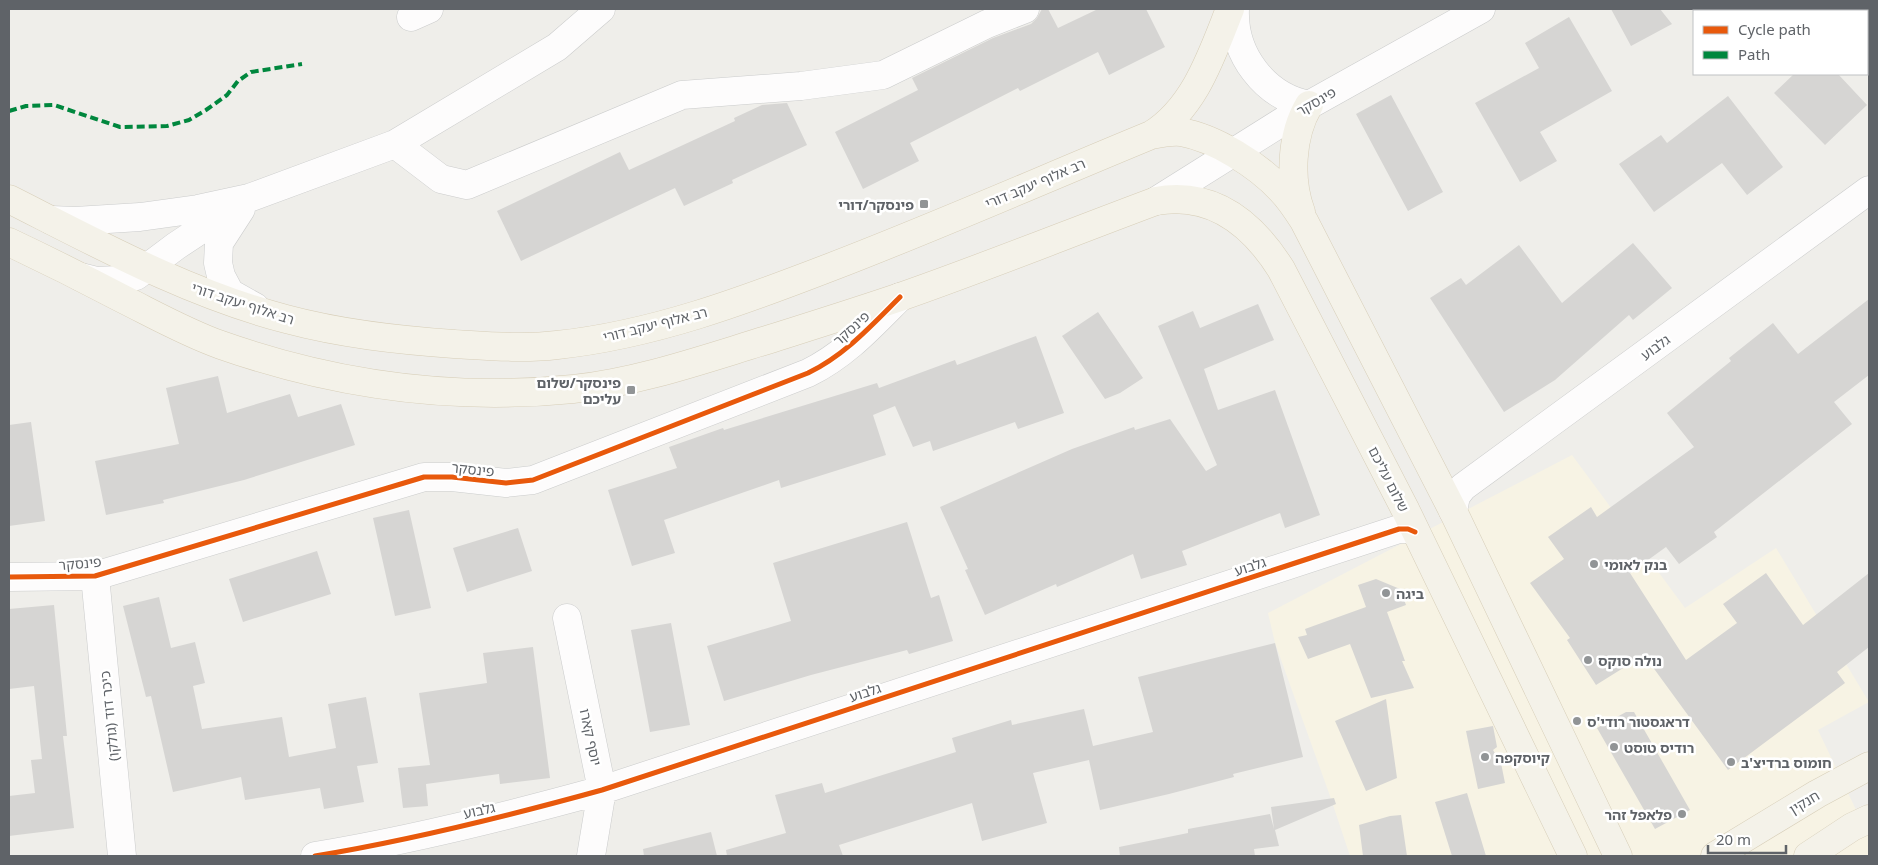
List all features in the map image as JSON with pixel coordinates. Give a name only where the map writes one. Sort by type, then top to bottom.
[{"type":"main road","points":[[1150,135],[1160,129],[1177,113],[1199,81],[1230,9]]},
{"type":"main road","points":[[1304,221],[1296,192],[1294,153],[1300,121],[1309,105]]},
{"type":"main road","name":"רב אלוף יעקב דורי","points":[[9,198],[148,267],[199,290],[285,319],[345,333],[412,341],[465,344],[555,345],[619,336],[692,317],[782,286],[886,246],[1150,135],[1168,131],[1180,132],[1211,142],[1232,153]]},
{"type":"main road","points":[[1232,153],[1255,167],[1280,189],[1304,221],[1453,511],[1620,855]]},
{"type":"main road","name":"שלום עליכם","points":[[1156,201],[1169,199],[1190,200],[1217,208],[1252,231],[1268,248],[1290,286],[1466,633],[1573,856]]},
{"type":"main road","points":[[9,242],[182,329],[221,345],[285,365],[376,384],[418,390],[462,393],[518,393],[576,389],[643,376],[726,352],[900,297],[1156,201]]},
{"type":"main road","name":"חנקין","points":[[1714,854],[1869,766]]},
{"type":"main road","points":[[1808,856],[1852,826],[1869,819]]},
{"type":"street","points":[[51,220],[75,221],[140,217],[198,209],[249,198],[395,144],[557,47],[601,9]]},
{"type":"street","points":[[395,144],[441,180],[468,185],[682,95],[801,86],[883,75],[987,24],[1025,9]]},
{"type":"street","points":[[1235,9],[1237,32],[1248,61],[1259,77],[1279,94],[1299,103],[1309,105]]},
{"type":"street","name":"פינסקר","points":[[1156,201],[1309,105],[1481,9]]},
{"type":"street","name":"גלבוע","points":[[1453,511],[1456,496],[1462,487],[1869,190]]},
{"type":"street","points":[[249,198],[219,243],[218,263],[221,276],[230,293],[264,312]]},
{"type":"street","points":[[82,278],[118,280],[136,276],[176,246],[249,198]]},
{"type":"street","name":"פינסקר","points":[[9,577],[95,576],[424,478],[452,477],[506,484],[533,480],[808,374],[844,351],[900,297]]},
{"type":"street","name":"גלבוע","points":[[315,856],[392,842],[532,810],[602,790],[1399,529],[1408,529],[1415,532]]},
{"type":"street","name":"כיכר דוד (גולקו)","points":[[95,576],[122,856]]},
{"type":"street","name":"יוסף קארו","points":[[567,618],[602,790],[591,856]]},
{"type":"shaded area","points":[[1572,455],[1685,608],[1776,548],[1869,702],[1818,730],[1869,837],[1869,856],[1350,856],[1275,643],[1268,613]]},
{"type":"building","points":[[1042,9],[1048,9],[1058,28],[1098,9],[1146,9],[1165,47],[1109,75],[1098,52],[1020,91],[1018,88],[910,143],[919,161],[863,189],[835,132],[918,90],[912,78],[993,38],[1031,24]]},
{"type":"building","points":[[1611,9],[1660,9],[1672,24],[1631,46]]},
{"type":"building","points":[[1569,17],[1612,91],[1540,132],[1557,161],[1520,182],[1475,103],[1539,68],[1525,43]]},
{"type":"building","points":[[1793,75],[1839,75],[1867,105],[1825,145],[1774,93]]},
{"type":"building","points":[[1391,95],[1443,192],[1408,211],[1356,114]]},
{"type":"building","points":[[1728,96],[1783,167],[1747,195],[1722,163],[1654,212],[1619,164],[1661,135],[1667,143]]},
{"type":"building","points":[[787,103],[807,145],[732,180],[733,183],[684,206],[675,188],[521,261],[497,211],[620,152],[629,170],[735,121],[734,118],[762,105]]},
{"type":"building","points":[[1633,243],[1672,288],[1633,320],[1629,315],[1555,380],[1504,412],[1430,298],[1461,278],[1466,285],[1519,245],[1562,303]]},
{"type":"building","points":[[1869,299],[1869,375],[1834,402],[1852,424],[1714,532],[1717,537],[1679,564],[1666,547],[1630,573],[1686,660],[1737,623],[1723,604],[1766,573],[1803,625],[1869,573],[1869,647],[1837,672],[1845,683],[1728,770],[1644,655],[1596,685],[1567,640],[1570,638],[1530,583],[1564,559],[1548,537],[1591,507],[1597,517],[1694,447],[1667,413],[1731,361],[1729,358],[1773,323],[1798,354]]},
{"type":"building","points":[[1258,304],[1274,340],[1204,369],[1218,410],[1275,390],[1320,515],[1285,528],[1280,513],[1182,551],[1187,565],[1141,579],[1133,554],[1057,587],[1056,584],[985,615],[965,570],[968,569],[940,507],[1072,449],[1134,427],[1135,430],[1170,419],[1206,471],[1217,465],[1158,326],[1193,311],[1200,328]]},
{"type":"building","points":[[1098,312],[1143,378],[1120,393],[1105,399],[1062,336]]},
{"type":"building","points":[[1036,336],[1064,413],[1018,429],[1015,422],[933,451],[930,441],[913,447],[895,406],[873,415],[886,455],[781,488],[779,480],[664,520],[675,553],[632,566],[608,490],[677,468],[669,447],[723,428],[724,430],[877,383],[879,388],[955,360],[957,365]]},
{"type":"building","points":[[218,376],[227,413],[290,394],[298,417],[341,404],[355,445],[244,480],[163,500],[164,503],[106,515],[95,461],[179,444],[166,388]]},
{"type":"building","points":[[31,422],[45,521],[9,526],[9,425]]},
{"type":"building","points":[[409,510],[431,608],[395,616],[373,518]]},
{"type":"building","points":[[907,522],[931,598],[939,595],[953,641],[909,654],[907,650],[811,675],[724,701],[707,646],[791,621],[773,563]]},
{"type":"building","points":[[518,528],[532,571],[467,592],[453,548]]},
{"type":"building","points":[[317,551],[331,594],[243,622],[229,579]]},
{"type":"building","points":[[1376,579],[1400,589],[1406,605],[1387,612],[1405,661],[1402,661],[1414,688],[1371,698],[1350,644],[1308,659],[1298,637],[1307,635],[1305,629],[1366,607],[1358,585]]},
{"type":"building","points":[[159,597],[171,648],[195,642],[205,683],[193,686],[202,729],[282,717],[289,757],[336,748],[328,704],[366,697],[378,763],[357,766],[364,802],[324,809],[320,788],[245,800],[241,777],[173,792],[151,696],[146,697],[123,606]]},
{"type":"building","points":[[54,605],[67,736],[63,736],[74,828],[9,836],[9,796],[35,793],[31,760],[42,759],[34,686],[9,689],[9,609]]},
{"type":"building","points":[[671,623],[690,725],[650,732],[631,630]]},
{"type":"building","points":[[1275,643],[1303,757],[1233,774],[1234,777],[1169,794],[1100,810],[1089,760],[1033,773],[1047,823],[982,841],[972,803],[839,845],[843,856],[727,856],[726,850],[786,833],[775,795],[822,783],[825,793],[956,752],[952,738],[1011,720],[1012,725],[1084,709],[1093,746],[1153,732],[1138,677]]},
{"type":"building","points":[[533,647],[550,778],[500,784],[499,774],[426,784],[428,806],[403,808],[398,768],[430,765],[419,693],[487,683],[483,653]]},
{"type":"building","points":[[1386,699],[1397,778],[1366,791],[1335,721]]},
{"type":"building","points":[[1626,712],[1634,712],[1690,810],[1655,829],[1597,728]]},
{"type":"building","name":"קיוסקפה","points":[[1493,726],[1497,747],[1493,750],[1501,763],[1505,783],[1478,789],[1466,731]]},
{"type":"building","points":[[1467,793],[1486,856],[1452,856],[1435,802]]},
{"type":"building","points":[[1334,798],[1336,804],[1275,830],[1279,846],[1254,849],[1255,856],[1120,856],[1119,847],[1188,833],[1188,829],[1270,814],[1274,829],[1271,807]]},
{"type":"building","points":[[1401,815],[1407,856],[1363,856],[1359,825],[1390,816]]},
{"type":"building","points":[[711,832],[717,856],[644,856],[643,849]]},
{"type":"marked path","points":[[9,111],[26,106],[54,105],[120,127],[167,126],[189,120],[206,110],[227,95],[238,81],[251,72],[302,64]]},
{"type":"cycle path","points":[[9,577],[95,576],[424,477],[452,477],[506,483],[533,480],[808,373],[846,349],[900,297]]},
{"type":"cycle path","points":[[315,856],[388,843],[460,827],[602,790],[1399,529],[1408,529],[1415,532]]},
{"type":"place","name":"פינסקר/דורי","points":[[924,204]]},
{"type":"place","name":"פינסקר/שלום עליכם","points":[[631,390]]},
{"type":"place","name":"בנק לאומי","points":[[1594,564]]},
{"type":"place","name":"ביגה","points":[[1386,593]]},
{"type":"place","name":"נולה סוקס","points":[[1588,660]]},
{"type":"place","name":"דראגסטור רודי'ס","points":[[1577,721]]},
{"type":"place","name":"רודיס טוסט","points":[[1614,747]]},
{"type":"place","name":"קיוסקפה","points":[[1485,757]]},
{"type":"place","name":"חומוס ברדיצ'ב","points":[[1731,762]]},
{"type":"place","name":"פלאפל זהר","points":[[1682,814]]}]
